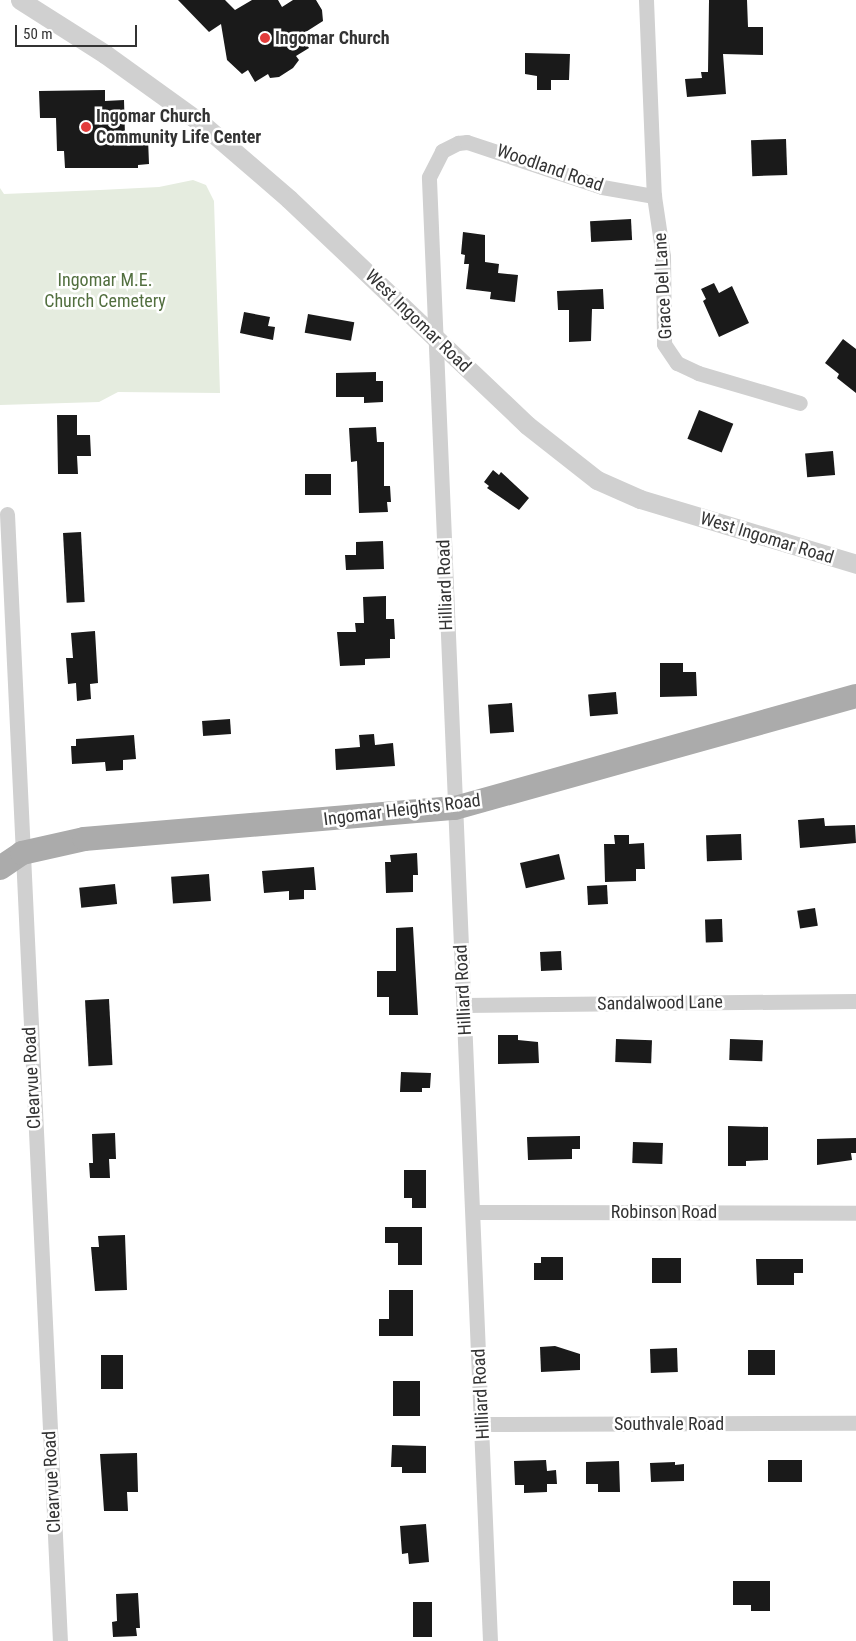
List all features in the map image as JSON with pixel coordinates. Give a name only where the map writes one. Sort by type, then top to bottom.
[{"type":"main road","name":"Ingomar Heights Road","points":[[0,868],[22,853],[84,839],[455,808],[856,696]]},
{"type":"street","name":"West Ingomar Road","points":[[20,0],[105,54],[201,123],[289,199],[528,425],[597,480],[640,499],[856,564]]},
{"type":"street","points":[[646,0],[654,196]]},
{"type":"street","name":"Woodland Road","points":[[435,339],[429,177],[442,151],[458,142],[467,142],[602,187],[654,196]]},
{"type":"street","name":"Grace Del Lane","points":[[654,196],[663,256],[663,336],[671,357],[698,373],[800,403]]},
{"type":"street","name":"Hilliard Road","points":[[435,339],[472,1212],[483,1424],[490,1641]]},
{"type":"street","name":"Clearvue Road","points":[[7,514],[60,1641]]},
{"type":"street","name":"Sandalwood Lane","points":[[464,1004],[856,1001]]},
{"type":"street","name":"Robinson Road","points":[[472,1212],[856,1213]]},
{"type":"street","name":"Southvale Road","points":[[483,1424],[856,1424]]},
{"type":"green space","name":"Ingomar M.E. Church Cemetery","points":[[193,180],[206,185],[214,201],[220,393],[118,392],[99,402],[0,405],[0,188],[4,194],[159,187]]},
{"type":"building","name":"Ingomar Church","points":[[178,0],[225,0],[235,10],[252,0],[278,0],[282,7],[293,0],[316,0],[322,10],[323,21],[301,35],[309,48],[296,56],[299,60],[293,68],[279,77],[270,78],[268,74],[255,82],[248,70],[242,74],[227,60],[221,24],[209,32]]},
{"type":"building","points":[[709,0],[747,0],[748,27],[763,27],[763,55],[723,54],[726,94],[687,97],[685,79],[702,78],[701,72],[708,72]]},
{"type":"building","points":[[525,53],[570,54],[569,80],[551,80],[551,90],[537,90],[537,76],[525,74]]},
{"type":"building","name":"Ingomar Church Community Life Center","points":[[105,90],[105,101],[124,100],[125,135],[148,138],[149,164],[138,165],[138,168],[65,168],[64,151],[57,151],[56,118],[40,118],[39,91]]},
{"type":"building","points":[[786,139],[787,175],[752,176],[751,140]]},
{"type":"building","points":[[631,219],[632,240],[591,242],[590,221]]},
{"type":"building","points":[[463,232],[485,235],[485,262],[499,264],[498,273],[518,275],[515,302],[490,299],[491,292],[466,289],[469,264],[464,264],[465,255],[461,254]]},
{"type":"building","points":[[714,283],[719,293],[732,286],[749,323],[719,337],[703,301],[706,299],[701,289]]},
{"type":"building","points":[[603,289],[604,309],[592,309],[591,341],[569,342],[569,310],[558,310],[557,291]]},
{"type":"building","points":[[244,312],[270,317],[268,326],[275,327],[273,340],[240,333]]},
{"type":"building","points":[[308,314],[354,322],[351,341],[305,333]]},
{"type":"building","points":[[843,339],[856,349],[856,393],[837,378],[839,374],[825,363]]},
{"type":"building","points":[[376,372],[376,381],[383,381],[383,402],[364,403],[364,397],[336,397],[336,373]]},
{"type":"building","points":[[699,410],[733,424],[722,453],[687,439]]},
{"type":"building","points":[[57,415],[77,415],[77,435],[90,435],[91,456],[77,456],[78,474],[58,474]]},
{"type":"building","points":[[376,427],[377,442],[384,442],[384,486],[390,486],[391,502],[387,502],[388,512],[359,513],[357,461],[351,462],[349,428]]},
{"type":"building","points":[[833,451],[835,475],[807,477],[805,453]]},
{"type":"building","points":[[493,470],[499,475],[501,472],[529,498],[519,510],[487,488],[489,486],[484,482]]},
{"type":"building","points":[[305,474],[331,474],[331,495],[305,495]]},
{"type":"building","points":[[81,532],[85,602],[67,603],[63,533]]},
{"type":"building","points":[[383,541],[384,569],[346,570],[345,555],[356,555],[356,542]]},
{"type":"building","points":[[386,596],[386,619],[394,619],[395,639],[390,639],[390,658],[365,659],[365,665],[340,666],[337,632],[356,632],[355,623],[364,623],[363,597]]},
{"type":"building","points":[[95,631],[98,683],[90,684],[91,699],[77,701],[76,683],[68,684],[66,658],[73,658],[71,633]]},
{"type":"building","points":[[660,663],[683,663],[683,672],[696,672],[697,696],[660,697]]},
{"type":"building","points":[[616,692],[618,714],[590,716],[588,694]]},
{"type":"building","points":[[512,703],[514,732],[490,734],[488,705]]},
{"type":"building","points":[[230,719],[231,734],[203,736],[202,721]]},
{"type":"building","points":[[374,734],[375,745],[393,743],[395,766],[336,770],[335,749],[360,747],[359,735]]},
{"type":"building","points":[[134,735],[136,759],[123,760],[123,770],[106,771],[105,762],[72,764],[71,746],[76,746],[76,739]]},
{"type":"building","points":[[824,818],[825,826],[855,825],[856,843],[800,848],[798,820]]},
{"type":"building","points":[[741,834],[742,860],[707,861],[706,835]]},
{"type":"building","points":[[614,835],[629,835],[629,844],[644,843],[645,869],[636,869],[636,881],[605,882],[604,844],[615,844]]},
{"type":"building","points":[[417,853],[418,875],[413,875],[413,892],[386,893],[385,862],[391,862],[390,855]]},
{"type":"building","points":[[559,854],[565,879],[526,888],[520,863]]},
{"type":"building","points":[[314,867],[316,890],[304,890],[304,899],[289,900],[289,891],[264,893],[262,871]]},
{"type":"building","points":[[209,874],[211,901],[173,904],[171,877]]},
{"type":"building","points":[[115,884],[117,904],[81,908],[79,888]]},
{"type":"building","points":[[607,885],[608,904],[588,905],[587,886]]},
{"type":"building","points":[[815,908],[818,926],[800,929],[797,911]]},
{"type":"building","points":[[722,919],[723,942],[706,943],[705,920]]},
{"type":"building","points":[[413,927],[418,1015],[389,1015],[389,997],[377,997],[377,971],[396,971],[396,928]]},
{"type":"building","points":[[561,951],[562,970],[541,971],[540,952]]},
{"type":"building","points":[[109,999],[112,1065],[88,1066],[85,1000]]},
{"type":"building","points":[[498,1035],[518,1035],[518,1040],[538,1042],[539,1063],[498,1064]]},
{"type":"building","points":[[616,1039],[652,1040],[651,1063],[615,1062]]},
{"type":"building","points":[[730,1039],[763,1040],[762,1061],[729,1060]]},
{"type":"building","points":[[401,1072],[431,1073],[430,1088],[422,1088],[422,1092],[400,1092]]},
{"type":"building","points":[[728,1126],[768,1127],[768,1160],[746,1161],[746,1166],[728,1166]]},
{"type":"building","points":[[115,1133],[116,1159],[109,1159],[110,1178],[90,1178],[89,1163],[93,1163],[92,1134]]},
{"type":"building","points":[[580,1136],[580,1149],[572,1149],[572,1159],[528,1160],[527,1137]]},
{"type":"building","points":[[856,1138],[856,1153],[851,1153],[852,1160],[817,1165],[817,1139]]},
{"type":"building","points":[[633,1142],[663,1143],[662,1164],[632,1163]]},
{"type":"building","points":[[404,1170],[426,1170],[426,1208],[412,1208],[412,1198],[404,1198]]},
{"type":"building","points":[[385,1227],[422,1227],[422,1265],[398,1265],[398,1243],[385,1243]]},
{"type":"building","points":[[125,1235],[127,1290],[95,1291],[91,1247],[99,1247],[98,1236]]},
{"type":"building","points":[[541,1257],[563,1257],[563,1280],[534,1280],[534,1263],[541,1263]]},
{"type":"building","points":[[652,1258],[681,1258],[681,1283],[652,1283]]},
{"type":"building","points":[[756,1259],[803,1259],[803,1273],[794,1273],[794,1285],[757,1285]]},
{"type":"building","points":[[389,1290],[413,1290],[413,1336],[379,1336],[379,1319],[389,1319]]},
{"type":"building","points":[[555,1346],[580,1354],[580,1370],[541,1372],[540,1347]]},
{"type":"building","points":[[677,1348],[678,1372],[651,1373],[650,1349]]},
{"type":"building","points":[[748,1350],[775,1350],[775,1375],[748,1375]]},
{"type":"building","points":[[101,1355],[123,1355],[123,1389],[101,1389]]},
{"type":"building","points":[[393,1381],[420,1381],[420,1416],[393,1416]]},
{"type":"building","points":[[392,1445],[426,1446],[426,1473],[402,1473],[402,1467],[391,1467]]},
{"type":"building","points":[[137,1453],[138,1492],[127,1492],[128,1511],[104,1511],[100,1454]]},
{"type":"building","points":[[546,1460],[547,1471],[556,1470],[557,1484],[547,1484],[547,1492],[524,1493],[524,1485],[515,1485],[514,1461]]},
{"type":"building","points":[[768,1460],[802,1460],[802,1482],[768,1482]]},
{"type":"building","points":[[619,1461],[620,1492],[598,1492],[598,1484],[586,1484],[586,1462]]},
{"type":"building","points":[[675,1462],[675,1465],[684,1464],[684,1481],[651,1482],[650,1463]]},
{"type":"building","points":[[426,1524],[429,1562],[409,1564],[408,1553],[402,1554],[400,1526]]},
{"type":"building","points":[[733,1581],[770,1581],[770,1611],[751,1611],[751,1605],[733,1605]]},
{"type":"building","points":[[138,1593],[140,1628],[136,1628],[137,1636],[113,1637],[112,1622],[117,1621],[116,1594]]},
{"type":"building","points":[[413,1602],[432,1602],[432,1637],[413,1637]]},
{"type":"place","name":"Ingomar Church","points":[[265,38]]},
{"type":"place","name":"Ingomar Church Community Life Center","points":[[86,127]]}]
